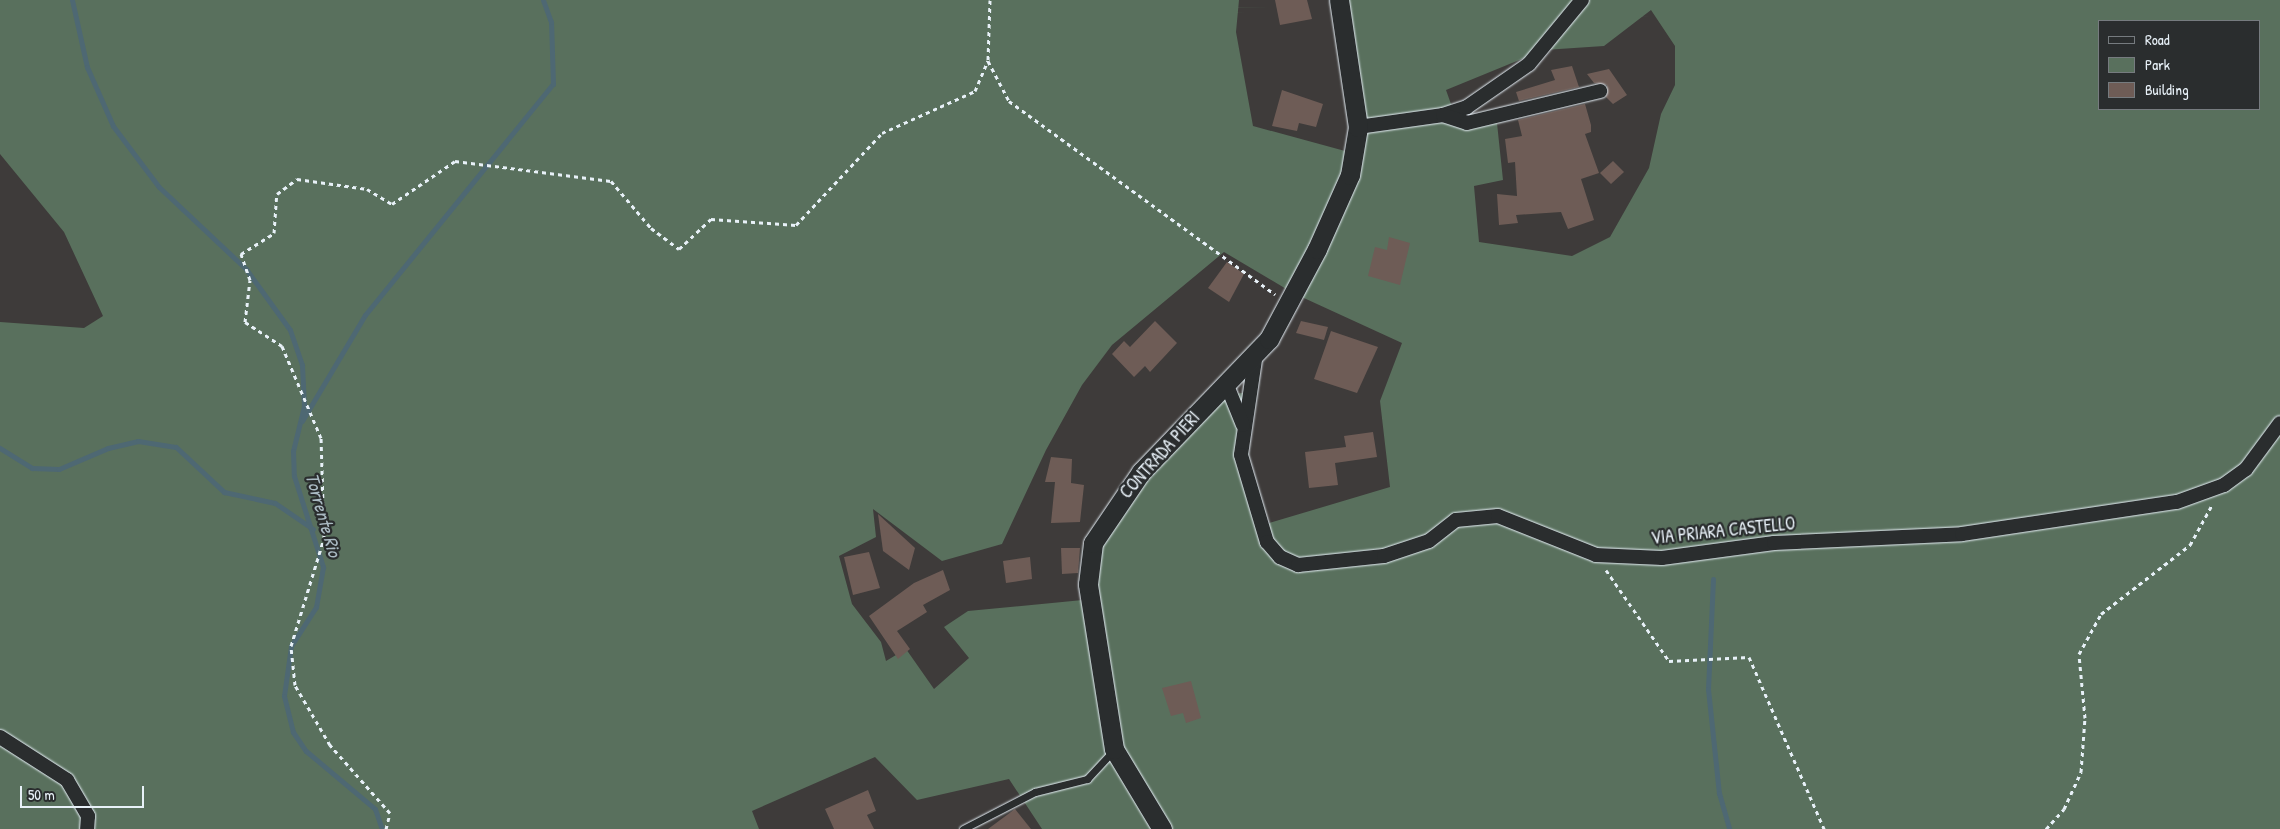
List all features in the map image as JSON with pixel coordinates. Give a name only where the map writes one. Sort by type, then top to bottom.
[{"type":"street","name":"CONTRADA PIERI","points":[[1114,749],[1088,584],[1093,543],[1141,472],[1256,353],[1288,304],[1350,175],[1358,127],[1339,0]]},
{"type":"street","points":[[1358,127],[1443,115],[1467,107],[1529,64],[1582,0]]},
{"type":"street","points":[[1443,115],[1467,123],[1600,91]]},
{"type":"street","name":"VIA PRIARA CASTELLO","points":[[1256,353],[1243,425],[1241,455],[1267,542],[1280,557],[1298,565],[1384,556],[1429,541],[1456,520],[1498,516],[1596,555],[1662,558],[1774,543],[1962,534],[2177,502],[2224,485],[2246,469],[2280,423]]},
{"type":"street","points":[[1226,384],[1243,425]]},
{"type":"street","points":[[0,737],[67,780],[88,816],[87,829]]},
{"type":"street","points":[[1114,749],[1162,829]]},
{"type":"lane","points":[[963,829],[1035,792],[1088,779],[1114,749]]},
{"type":"path","points":[[386,829],[390,813],[330,745],[294,685],[291,646],[324,538],[321,438],[282,346],[245,322],[250,280],[241,254],[274,233],[278,194],[298,179],[367,189],[392,204],[455,161],[610,181],[652,228],[679,249],[711,219],[796,225],[882,133],[975,91],[988,62],[990,0]]},
{"type":"path","points":[[988,62],[1009,101],[1288,304]]},
{"type":"path","points":[[2046,829],[2064,808],[2080,772],[2086,718],[2079,654],[2102,614],[2190,545],[2224,485]]},
{"type":"path","points":[[1596,555],[1669,661],[1749,657],[1824,829]]},
{"type":"green space","points":[[0,0],[1239,0],[1236,32],[1253,126],[1356,154],[1342,0],[2280,0],[2280,829],[1042,829],[1009,779],[917,800],[875,757],[752,811],[759,829],[0,829],[0,322],[84,328],[103,316],[64,232],[0,154]],"holes":[[[1651,10],[1675,46],[1675,85],[1661,114],[1649,168],[1610,237],[1572,256],[1479,242],[1474,186],[1503,180],[1497,123],[1457,121],[1446,90],[1544,50],[1604,46]],[[1224,252],[1293,293],[1402,343],[1380,401],[1390,487],[1256,527],[1243,393],[1217,395],[1107,517],[1093,599],[968,611],[944,627],[969,658],[934,689],[906,649],[886,661],[881,642],[852,604],[839,556],[876,537],[873,509],[942,561],[1002,544],[1046,450],[1082,385],[1112,345]]]},
{"type":"building","points":[[1275,0],[1307,0],[1312,19],[1280,25]]},
{"type":"building","points":[[1572,66],[1579,87],[1519,101],[1516,92],[1555,80],[1551,70]]},
{"type":"building","points":[[1609,69],[1627,95],[1613,104],[1606,97],[1607,85],[1594,83],[1587,74]]},
{"type":"building","points":[[1282,90],[1323,104],[1316,127],[1299,123],[1297,131],[1272,126]]},
{"type":"building","points":[[1585,104],[1591,132],[1585,134],[1599,173],[1581,179],[1594,220],[1568,229],[1561,212],[1516,215],[1518,223],[1499,225],[1497,194],[1517,196],[1515,162],[1508,163],[1505,139],[1522,136],[1518,120]]},
{"type":"building","points":[[1613,161],[1624,172],[1611,184],[1600,173]]},
{"type":"building","points":[[1389,237],[1410,243],[1400,285],[1368,276],[1375,247],[1387,250]]},
{"type":"building","points":[[1227,262],[1244,274],[1229,302],[1208,288]]},
{"type":"building","points":[[1155,321],[1177,343],[1150,372],[1145,366],[1134,377],[1112,354],[1124,341],[1130,347]]},
{"type":"building","points":[[1301,321],[1328,327],[1324,340],[1296,333]]},
{"type":"building","points":[[1331,331],[1378,347],[1357,393],[1314,379]]},
{"type":"building","points":[[1373,432],[1377,457],[1335,463],[1338,485],[1309,488],[1305,452],[1346,447],[1344,436]]},
{"type":"building","points":[[1051,457],[1072,459],[1071,483],[1084,485],[1080,522],[1051,523],[1055,482],[1045,482]]},
{"type":"building","points":[[878,514],[915,548],[909,570],[883,551]]},
{"type":"building","points":[[1061,548],[1080,548],[1078,573],[1062,574]]},
{"type":"building","points":[[869,552],[880,588],[853,595],[844,557]]},
{"type":"building","points":[[1030,557],[1032,579],[1006,583],[1003,561]]},
{"type":"building","points":[[943,570],[950,590],[923,605],[927,612],[897,631],[910,649],[898,659],[869,616],[914,583]]},
{"type":"building","points":[[1191,681],[1201,718],[1186,723],[1183,713],[1171,716],[1162,688]]},
{"type":"building","points":[[868,790],[876,811],[867,815],[874,829],[834,829],[825,809]]},
{"type":"building","points":[[1015,809],[1031,829],[988,829]]},
{"type":"waterway","name":"Torrente Rio","points":[[72,0],[87,67],[113,126],[159,187],[246,269],[290,330],[302,365],[304,406],[293,451],[294,476],[323,567],[316,607],[291,646],[284,696],[293,732],[306,751],[375,809],[382,829]]},
{"type":"waterway","points":[[302,421],[365,315],[553,84],[551,22],[543,0]]},
{"type":"waterway","points":[[0,448],[32,468],[59,469],[108,448],[138,441],[176,447],[224,492],[275,503],[313,529]]},
{"type":"waterway","points":[[1713,579],[1708,689],[1719,793],[1729,829]]}]
